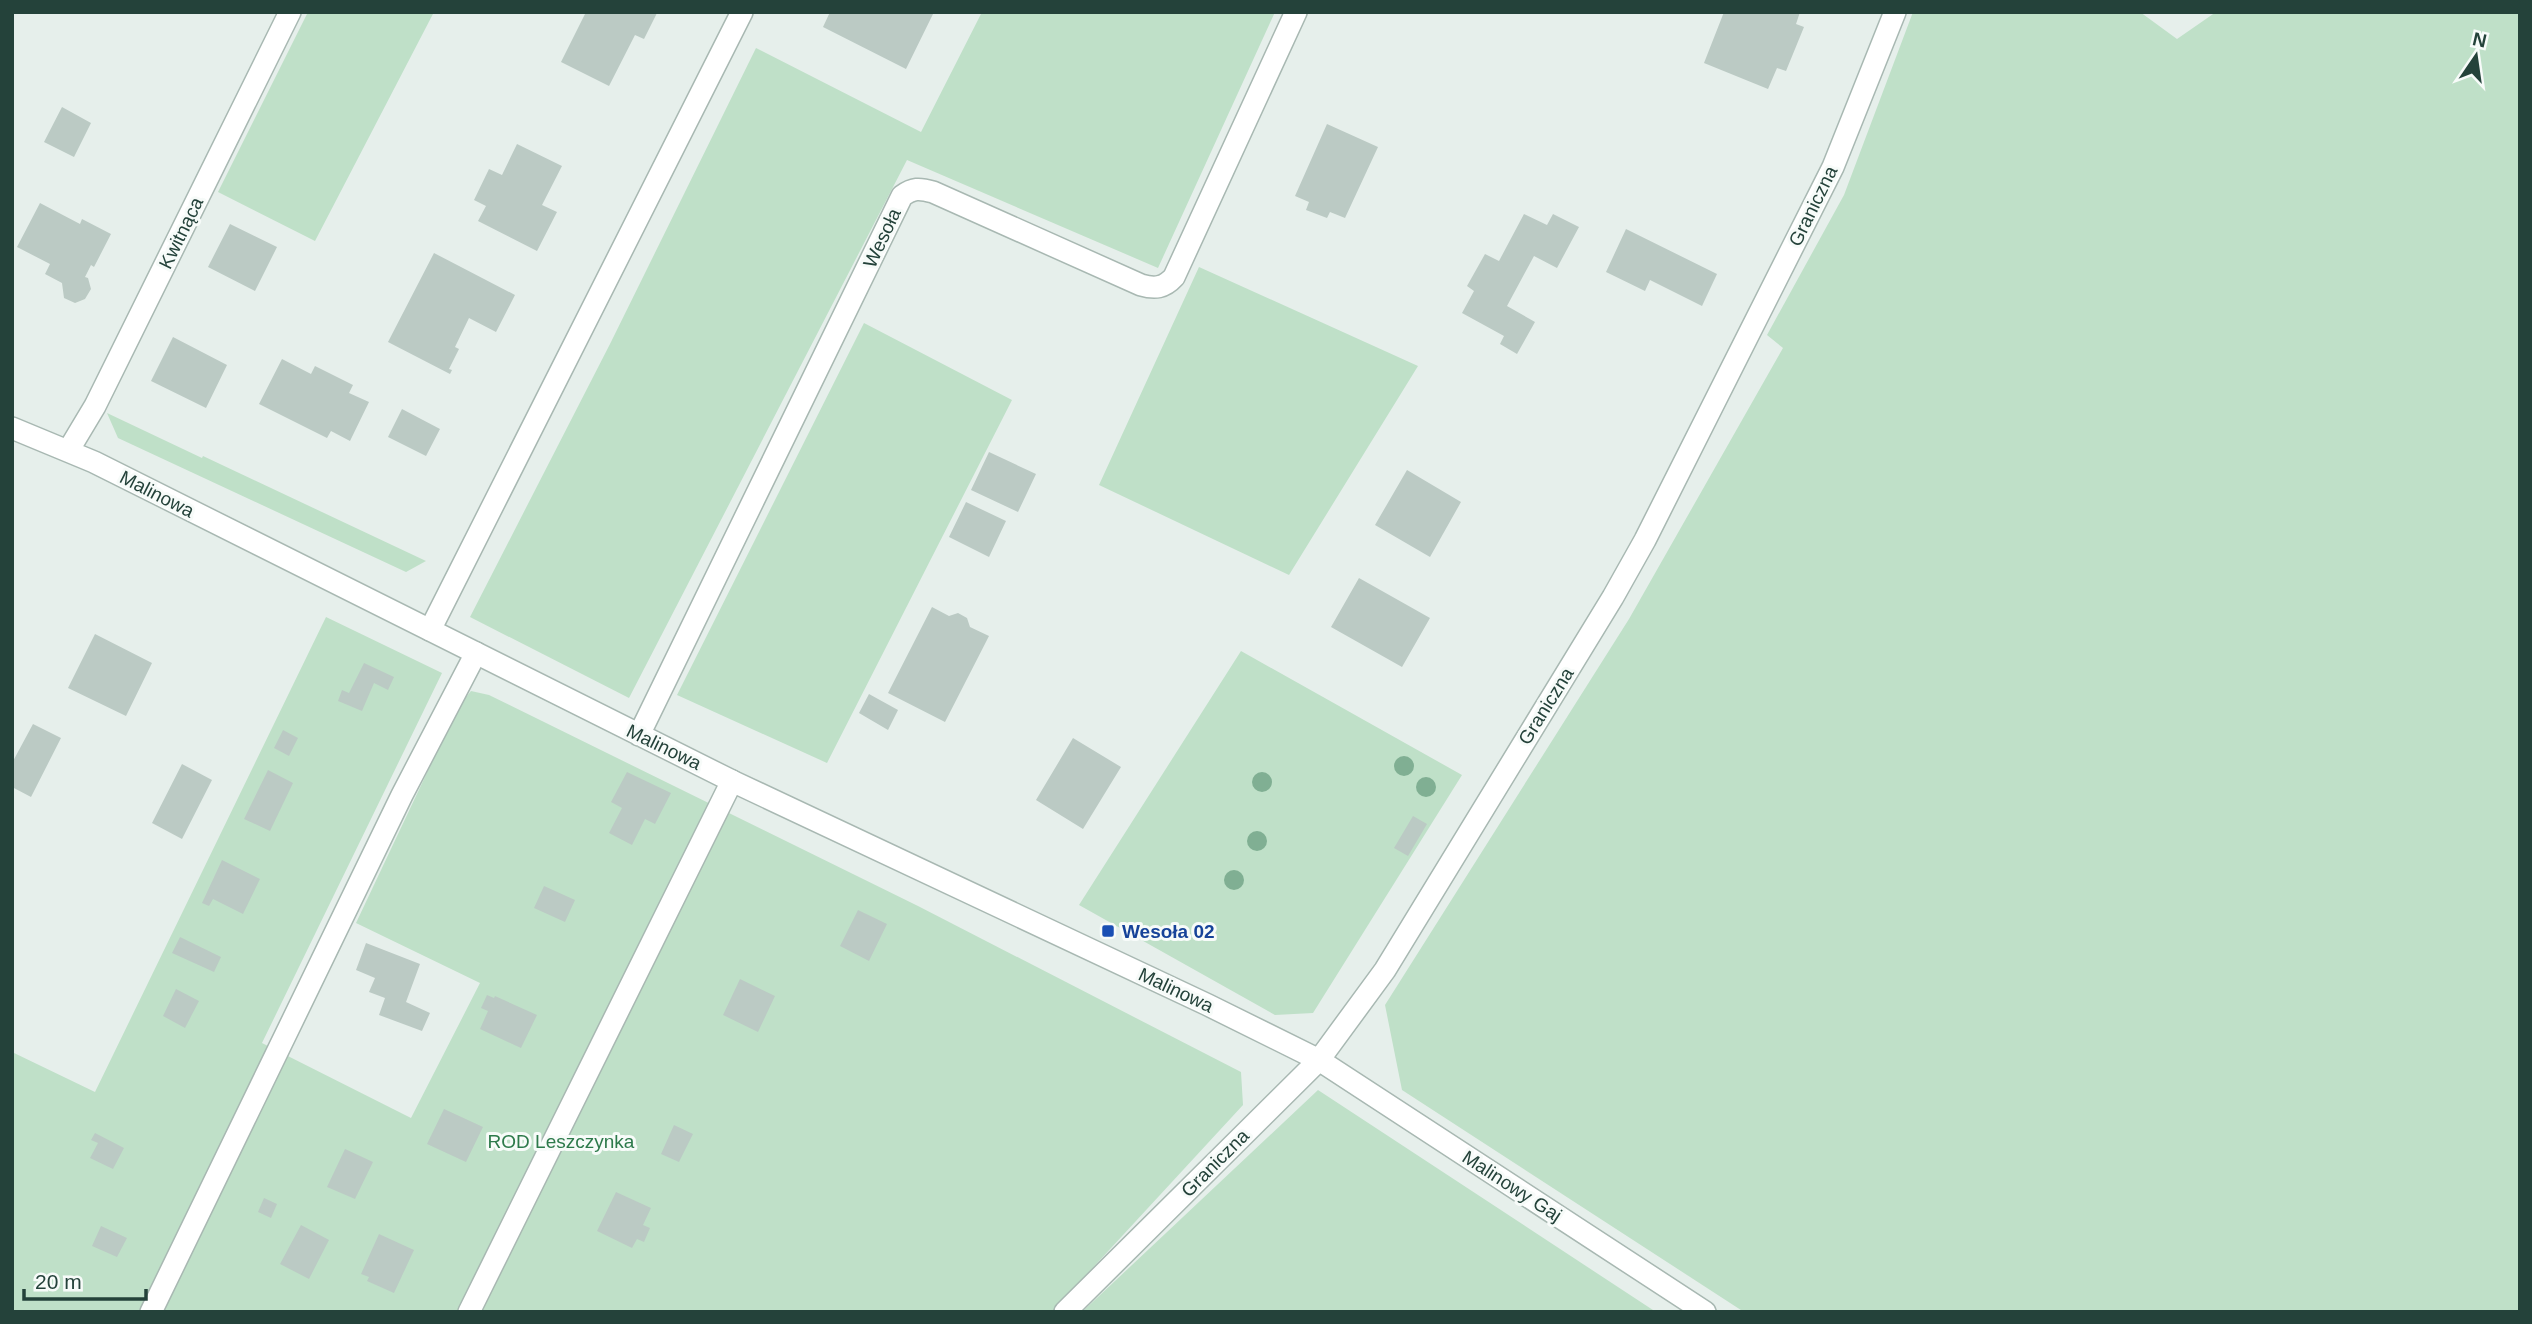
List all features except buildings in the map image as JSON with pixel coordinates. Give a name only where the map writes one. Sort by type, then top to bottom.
[{"type":"street","name":"Kwitnąca","points":[[68,451],[95,406],[290,12]]},
{"type":"street","points":[[430,630],[741,12]]},
{"type":"street","name":"Wesoła","points":[[639,735],[902,196],[919,188],[933,192],[1141,285],[1157,288],[1168,283],[1174,277],[1296,12]]},
{"type":"street","name":"Graniczna","points":[[1065,1312],[1319,1060],[1385,970],[1613,597],[1645,540],[1833,167],[1895,12]]},
{"type":"street","name":"Malinowa","points":[[12,428],[68,451],[639,735],[1319,1060]]},
{"type":"street","points":[[151,1312],[396,808],[476,653]]},
{"type":"street","points":[[469,1312],[732,780]]},
{"type":"street","name":"Malinowy Gaj","points":[[1319,1060],[1705,1312]]},
{"type":"green space","points":[[308,12],[434,12],[315,241],[218,192]]},
{"type":"green space","points":[[982,12],[1275,12],[1158,268],[907,160],[629,698],[470,617],[610,344],[756,48],[921,132]]},
{"type":"green space","points":[[1913,12],[2140,12],[2177,39],[2216,12],[2520,12],[2520,1312],[1744,1312],[1402,1090],[1385,1005],[1629,619],[1783,348],[1767,335],[1844,195]]},
{"type":"green space","points":[[1199,267],[1418,366],[1289,575],[1099,485]]},
{"type":"green space","points":[[864,323],[1012,400],[827,763],[677,695]]},
{"type":"green space","points":[[107,413],[426,561],[406,572],[118,438]]},
{"type":"green space","name":"ROD Leszczynka","points":[[326,617],[442,673],[262,1043],[411,1118],[480,983],[356,923],[458,707],[471,691],[489,695],[918,906],[1241,1072],[1243,1105],[1052,1312],[12,1312],[12,1052],[95,1092]]},
{"type":"green space","points":[[1241,651],[1462,775],[1313,1013],[1275,1015],[1079,905]]},
{"type":"green space","points":[[1318,1090],[1656,1312],[1082,1312]]},
{"type":"place","name":"Wesoła 02","points":[[1108,931]]}]
